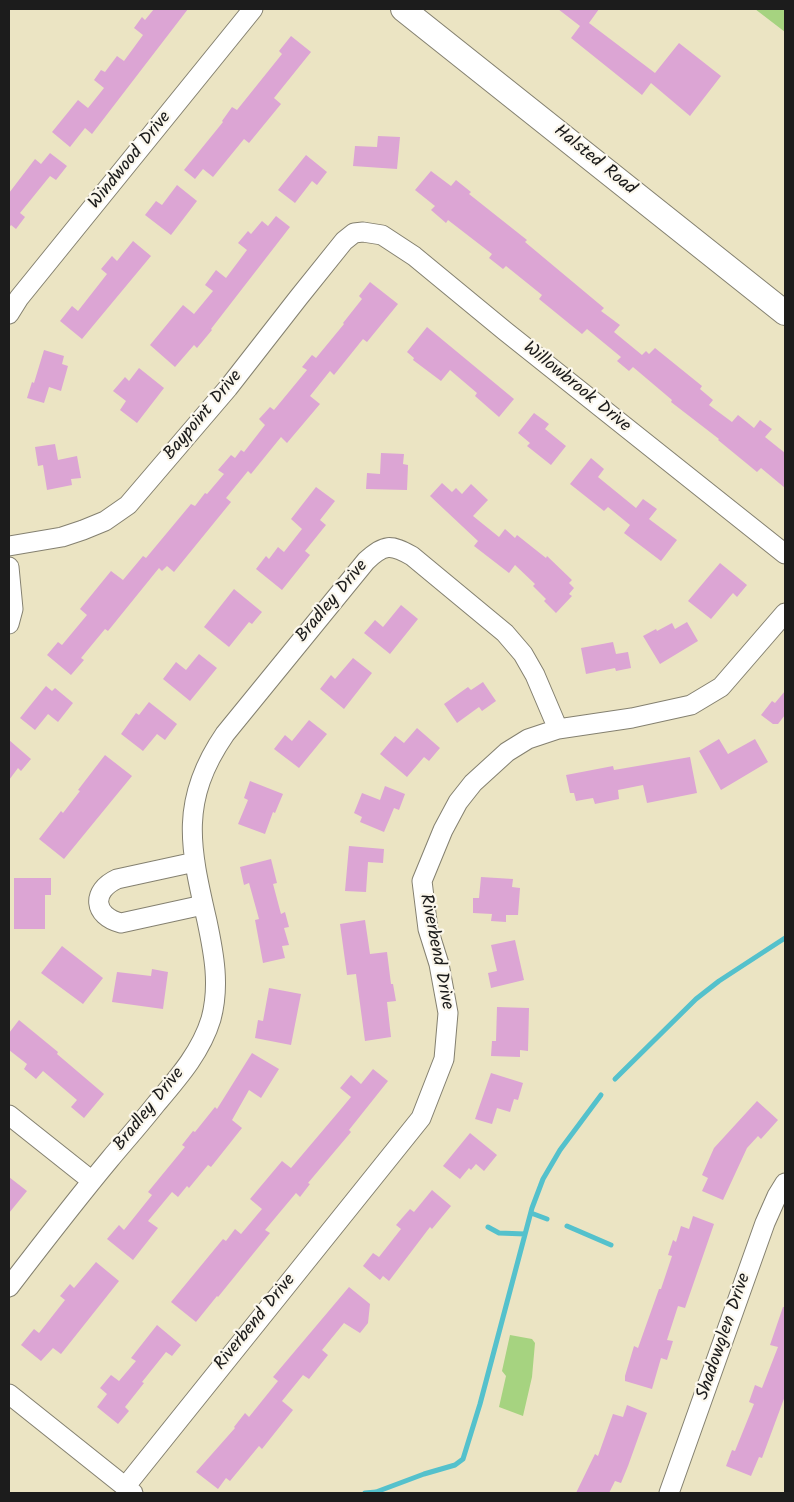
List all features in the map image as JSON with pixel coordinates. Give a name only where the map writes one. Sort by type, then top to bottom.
[{"type":"street","name":"Windwood Drive","points":[[9,314],[253,9]]},
{"type":"street","name":"Halsted Road","points":[[403,9],[785,313]]},
{"type":"street","name":"Baypoint Drive","points":[[9,546],[62,537],[83,530],[106,520],[128,505],[228,388],[344,241],[354,233],[363,232]]},
{"type":"street","name":"Willowbrook Drive","points":[[363,232],[382,235],[414,256],[785,554]]},
{"type":"street","name":"Bradley Drive","points":[[9,1287],[92,1181],[183,1071],[200,1043],[210,1020],[216,996],[216,973],[212,945],[195,862],[192,836],[192,815],[196,793],[203,772],[225,734],[366,561],[378,550],[392,547],[412,556],[505,633],[523,654],[535,675],[558,729]]},
{"type":"street","points":[[9,567],[13,609],[9,624]]},
{"type":"street","name":"Riverbend Drive","points":[[129,1490],[421,1118],[444,1059],[448,1013],[439,964],[428,930],[422,881],[443,830],[458,802],[472,783],[507,752],[528,739],[558,729],[632,718],[691,705],[721,687],[785,613]]},
{"type":"street","points":[[195,862],[117,879],[108,884],[101,893],[99,902],[102,914],[110,920],[121,923],[203,905]]},
{"type":"street","points":[[9,1115],[92,1181]]},
{"type":"street","name":"Shadowglen Drive","points":[[669,1493],[765,1223],[785,1182]]},
{"type":"street","points":[[9,1394],[129,1490]]},
{"type":"green space","points":[[755,9],[785,9],[785,32]]},
{"type":"green space","points":[[510,1335],[532,1339],[535,1343],[532,1377],[523,1416],[499,1407],[506,1376],[502,1371]]},
{"type":"building","points":[[154,9],[188,9],[92,134],[85,128],[70,147],[52,132],[78,100],[88,108],[104,88],[94,80],[101,70],[105,72],[117,56],[124,61],[143,35],[134,28],[142,17],[145,20]]},
{"type":"building","points":[[558,9],[599,9],[589,23],[655,73],[679,43],[721,76],[690,116],[651,83],[642,95],[571,38],[580,26]]},
{"type":"building","points":[[291,36],[311,52],[274,98],[281,104],[249,143],[244,139],[213,177],[203,169],[195,179],[184,170],[223,122],[232,107],[237,110],[282,54],[279,51]]},
{"type":"building","points":[[378,136],[400,137],[397,169],[353,166],[355,146],[377,147]]},
{"type":"building","points":[[50,153],[67,166],[56,180],[50,176],[20,213],[25,217],[16,229],[11,225],[9,228],[9,193],[35,159],[41,164]]},
{"type":"building","points":[[306,155],[327,172],[317,185],[312,181],[295,203],[278,190]]},
{"type":"building","points":[[431,171],[451,186],[456,180],[471,192],[469,194],[527,240],[525,242],[604,308],[601,311],[620,325],[614,332],[642,355],[646,351],[649,354],[655,348],[702,386],[700,389],[713,400],[709,405],[732,422],[738,415],[754,428],[760,420],[772,429],[765,437],[785,453],[785,488],[761,468],[757,472],[719,439],[671,402],[672,400],[633,367],[629,371],[617,361],[621,357],[587,329],[582,334],[539,299],[542,295],[506,266],[503,269],[489,258],[492,254],[448,220],[446,223],[431,210],[435,206],[415,190]]},
{"type":"building","points":[[177,185],[197,201],[171,235],[145,215],[156,201],[162,205]]},
{"type":"building","points":[[276,216],[290,227],[212,330],[197,348],[194,345],[175,367],[150,345],[183,305],[194,314],[213,291],[205,285],[216,270],[226,278],[247,250],[238,243],[248,231],[251,234],[262,221],[268,226]]},
{"type":"building","points":[[133,241],[151,256],[82,339],[60,321],[72,306],[78,311],[107,274],[101,269],[112,256],[117,261]]},
{"type":"building","points":[[370,282],[398,304],[367,342],[363,339],[334,375],[330,371],[310,396],[320,404],[287,443],[281,437],[251,474],[248,471],[226,498],[231,502],[174,572],[167,566],[162,571],[159,568],[108,631],[105,629],[81,658],[84,660],[71,675],[47,655],[58,642],[62,645],[87,615],[80,609],[111,571],[123,580],[143,556],[146,558],[191,504],[195,506],[205,493],[207,494],[224,474],[218,470],[231,455],[235,458],[241,450],[244,452],[265,425],[259,419],[270,407],[274,410],[307,370],[302,367],[312,355],[316,358],[344,324],[362,299],[359,296]]},
{"type":"building","points":[[427,327],[514,399],[499,417],[475,396],[477,393],[450,370],[441,381],[413,360],[414,358],[407,352]]},
{"type":"building","points":[[44,350],[64,356],[62,364],[68,366],[61,391],[49,387],[44,403],[27,398],[32,382],[34,383]]},
{"type":"building","points":[[139,368],[164,388],[137,423],[120,410],[126,401],[113,391],[125,377],[129,381]]},
{"type":"building","points":[[534,413],[549,424],[545,429],[566,446],[551,465],[527,446],[530,443],[518,433]]},
{"type":"building","points":[[55,444],[58,460],[77,456],[81,478],[71,479],[72,485],[47,490],[43,465],[38,466],[35,447]]},
{"type":"building","points":[[381,453],[404,454],[403,464],[408,465],[407,490],[366,489],[367,473],[380,474]]},
{"type":"building","points":[[591,458],[604,469],[598,477],[636,508],[643,499],[657,509],[649,519],[677,540],[661,561],[624,533],[630,525],[608,507],[604,511],[570,484]]},
{"type":"building","points":[[442,483],[452,492],[456,488],[462,494],[471,484],[488,500],[473,516],[499,537],[505,529],[515,538],[517,535],[546,558],[547,556],[572,580],[569,583],[574,588],[569,594],[572,596],[556,613],[533,586],[535,584],[515,565],[509,573],[474,546],[478,541],[430,496]]},
{"type":"building","points":[[316,487],[335,501],[320,520],[326,525],[305,551],[310,555],[282,590],[256,569],[266,556],[269,559],[278,547],[284,552],[302,529],[291,519]]},
{"type":"building","points":[[720,563],[747,585],[737,597],[733,593],[711,619],[688,601]]},
{"type":"building","points":[[234,589],[262,612],[252,624],[249,622],[229,647],[204,627]]},
{"type":"building","points":[[401,605],[418,619],[390,654],[364,633],[375,620],[383,627]]},
{"type":"building","points":[[687,622],[698,641],[660,664],[643,636],[672,623],[675,629]]},
{"type":"building","points":[[613,642],[616,654],[628,652],[631,668],[616,671],[615,668],[586,674],[581,648]]},
{"type":"building","points":[[199,654],[217,668],[190,701],[163,679],[176,662],[186,670]]},
{"type":"building","points":[[353,658],[372,673],[344,709],[320,689],[331,675],[335,679]]},
{"type":"building","points":[[483,682],[496,701],[482,711],[479,707],[457,723],[444,704],[468,687],[471,690]]},
{"type":"building","points":[[46,686],[52,691],[55,688],[73,703],[58,722],[48,714],[35,730],[20,718]]},
{"type":"building","points":[[785,691],[785,715],[778,724],[773,724],[761,715],[772,701],[775,703]]},
{"type":"building","points":[[149,702],[177,724],[165,740],[157,734],[143,751],[121,734],[136,713],[139,715]]},
{"type":"building","points":[[309,720],[327,734],[299,768],[274,749],[285,735],[292,741]]},
{"type":"building","points":[[417,728],[440,748],[429,761],[424,757],[407,777],[380,754],[395,736],[404,743]]},
{"type":"building","points":[[719,739],[728,754],[755,739],[768,762],[721,790],[699,751]]},
{"type":"building","points":[[9,740],[31,759],[21,771],[18,768],[9,780]]},
{"type":"building","points":[[105,755],[132,776],[64,859],[39,839],[61,811],[63,813]]},
{"type":"building","points":[[690,757],[697,793],[647,803],[643,785],[618,790],[619,799],[595,804],[593,798],[576,801],[574,793],[570,793],[566,775],[613,766],[614,770]]},
{"type":"building","points":[[250,781],[283,794],[275,813],[273,812],[265,834],[238,824],[248,800],[244,798]]},
{"type":"building","points":[[385,786],[405,794],[399,810],[394,808],[384,832],[360,822],[362,817],[354,813],[362,793],[380,800]]},
{"type":"building","points":[[349,846],[384,849],[383,863],[368,862],[366,892],[345,891]]},
{"type":"building","points":[[271,859],[277,883],[273,884],[281,914],[285,912],[289,927],[284,928],[289,945],[282,946],[285,958],[263,963],[255,920],[259,919],[249,883],[244,885],[240,867]]},
{"type":"building","points":[[481,877],[513,879],[512,887],[520,888],[518,915],[506,915],[506,922],[491,921],[492,914],[473,913],[473,898],[479,898]]},
{"type":"building","points":[[14,878],[51,878],[51,895],[45,895],[45,929],[14,929]]},
{"type":"building","points":[[365,920],[370,954],[387,952],[391,984],[393,984],[396,1001],[387,1002],[391,1037],[365,1041],[356,974],[347,975],[340,924]]},
{"type":"building","points":[[515,940],[524,980],[491,988],[488,973],[497,971],[491,945]]},
{"type":"building","points":[[62,946],[103,978],[83,1004],[41,973]]},
{"type":"building","points":[[152,969],[168,972],[163,1009],[112,1002],[117,972],[151,976]]},
{"type":"building","points":[[269,988],[301,994],[291,1045],[255,1038],[258,1020],[263,1021]]},
{"type":"building","points":[[497,1007],[529,1008],[528,1051],[520,1050],[520,1057],[491,1056],[492,1041],[496,1041]]},
{"type":"building","points":[[19,1020],[104,1094],[84,1118],[71,1107],[77,1100],[43,1071],[36,1079],[24,1069],[27,1064],[9,1050],[9,1033]]},
{"type":"building","points":[[252,1053],[279,1069],[261,1098],[249,1090],[232,1120],[242,1128],[211,1167],[208,1165],[189,1188],[187,1186],[178,1197],[172,1192],[148,1221],[158,1228],[133,1260],[107,1239],[119,1225],[124,1230],[152,1195],[148,1192],[185,1147],[182,1145],[193,1131],[195,1132],[215,1107],[217,1109]]},
{"type":"building","points":[[373,1069],[388,1081],[349,1130],[351,1132],[308,1183],[310,1184],[300,1197],[296,1193],[265,1230],[270,1233],[196,1322],[171,1302],[223,1239],[226,1241],[235,1229],[241,1234],[262,1209],[250,1199],[282,1161],[291,1168],[351,1097],[340,1088],[351,1075],[361,1084]]},
{"type":"building","points":[[491,1073],[523,1083],[518,1100],[514,1099],[510,1112],[497,1108],[492,1124],[475,1119]]},
{"type":"building","points":[[757,1101],[778,1120],[761,1139],[758,1136],[747,1148],[723,1200],[702,1191],[708,1178],[702,1175],[714,1148]]},
{"type":"building","points":[[470,1133],[497,1155],[484,1171],[476,1164],[471,1170],[469,1168],[460,1179],[443,1166]]},
{"type":"building","points":[[9,1177],[27,1191],[9,1213]]},
{"type":"building","points":[[432,1190],[451,1206],[432,1229],[430,1227],[389,1281],[383,1276],[380,1280],[363,1266],[373,1253],[379,1257],[401,1229],[396,1225],[410,1209],[414,1212]]},
{"type":"building","points":[[693,1216],[714,1224],[685,1308],[678,1306],[667,1340],[673,1341],[667,1360],[661,1358],[652,1389],[625,1381],[634,1346],[638,1348],[659,1289],[661,1289],[672,1256],[668,1255],[673,1240],[676,1242],[681,1226],[689,1229]]},
{"type":"building","points":[[96,1262],[119,1281],[61,1354],[53,1348],[41,1361],[21,1345],[34,1329],[39,1333],[65,1300],[60,1296],[70,1284],[74,1288]]},
{"type":"building","points":[[349,1287],[370,1304],[368,1323],[360,1333],[344,1323],[322,1350],[328,1355],[309,1379],[303,1375],[282,1401],[293,1410],[262,1449],[259,1446],[230,1481],[226,1478],[218,1489],[196,1472],[235,1428],[245,1413],[249,1417],[278,1381],[273,1377]]},
{"type":"building","points":[[783,1307],[785,1307],[785,1396],[762,1458],[759,1457],[751,1476],[726,1466],[732,1450],[735,1451],[754,1404],[749,1402],[755,1385],[762,1388],[778,1347],[770,1345]]},
{"type":"building","points":[[157,1325],[181,1345],[172,1356],[166,1352],[142,1382],[144,1383],[125,1407],[129,1411],[118,1424],[97,1407],[107,1394],[100,1388],[111,1375],[119,1381],[136,1361],[131,1358]]},
{"type":"building","points":[[627,1405],[647,1413],[621,1483],[615,1481],[609,1493],[576,1493],[595,1454],[598,1456],[613,1414],[623,1417]]},
{"type":"waterway","points":[[615,1079],[696,999],[719,981],[785,938]]},
{"type":"waterway","points":[[365,1493],[376,1492],[424,1474],[455,1465],[463,1459],[480,1404],[532,1208],[543,1179],[560,1150],[601,1095]]},
{"type":"waterway","points":[[531,1213],[547,1219]]},
{"type":"waterway","points":[[567,1226],[611,1245]]},
{"type":"waterway","points":[[488,1227],[499,1233],[525,1234]]}]
